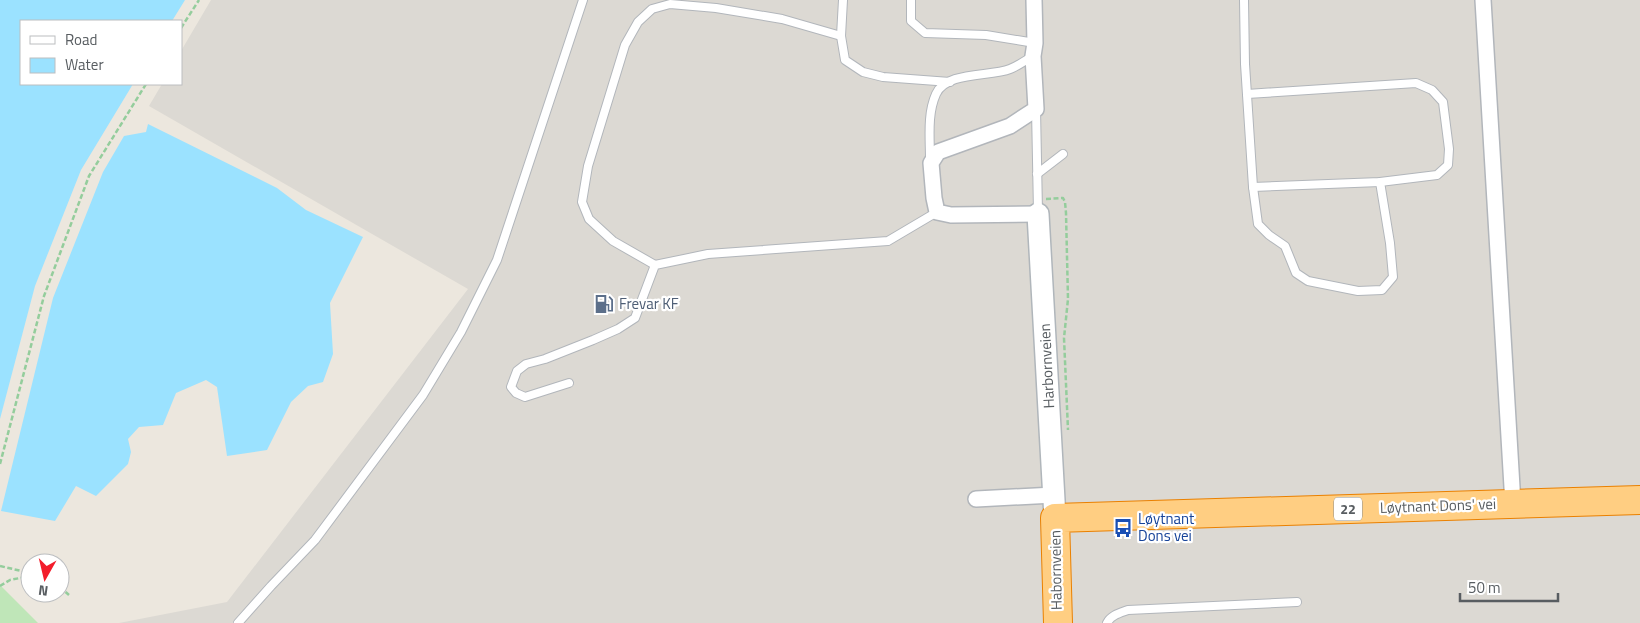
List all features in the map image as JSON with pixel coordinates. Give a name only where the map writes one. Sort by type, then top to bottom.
[{"type":"highway","name":"Løytnant Dons' vei","points":[[1054,506],[1513,504],[1640,500]]},
{"type":"highway","name":"Habornveien","points":[[1054,506],[1058,623]]},
{"type":"street","points":[[1034,0],[1036,109],[1010,126],[938,152],[930,164],[934,198],[938,212],[951,215],[1038,207]]},
{"type":"street","points":[[1482,0],[1513,504]]},
{"type":"street","name":"Harbornveien","points":[[1038,207],[1054,506]]},
{"type":"street","points":[[976,499],[1054,506]]},
{"type":"lane","points":[[238,623],[315,540],[423,395],[461,332],[498,260],[583,0]]},
{"type":"lane","points":[[843,0],[841,36],[845,60],[863,72],[883,77],[950,82]]},
{"type":"lane","points":[[911,0],[911,21],[925,33],[986,35],[1034,49]]},
{"type":"lane","points":[[1244,0],[1253,187],[1258,224],[1269,235],[1285,246],[1296,273],[1308,281],[1358,291],[1382,290],[1392,277],[1390,243],[1380,182]]},
{"type":"lane","points":[[841,36],[782,19],[716,8],[670,4],[652,9],[638,22],[625,45],[588,166],[582,202],[589,219],[613,241],[655,265],[708,254],[888,241],[938,212]]},
{"type":"lane","points":[[930,164],[931,111],[936,92],[950,82],[967,76],[1009,69],[1034,49]]},
{"type":"lane","points":[[1248,94],[1416,83],[1432,90],[1443,102],[1449,149],[1448,165],[1437,175],[1380,182],[1253,187]]},
{"type":"lane","points":[[1036,109],[1038,207]]},
{"type":"lane","points":[[1038,174],[1063,154]]},
{"type":"lane","points":[[569,383],[525,397],[516,393],[511,387],[517,371],[526,364],[545,359],[586,343],[618,329],[635,318],[655,265]]},
{"type":"lane","points":[[1107,623],[1116,614],[1128,610],[1297,602]]},
{"type":"path","points":[[182,26],[199,0]]},
{"type":"path","points":[[0,464],[44,296],[89,176],[145,85]]},
{"type":"path","points":[[1038,207],[1063,198],[1065,202],[1068,299],[1064,338],[1068,436]]},
{"type":"path","points":[[0,566],[20,572]]},
{"type":"path","points":[[0,586],[10,580],[20,578]]},
{"type":"shaded area","points":[[211,0],[1640,0],[1640,623],[119,623],[227,602],[468,289],[149,106],[161,85],[182,85],[182,49]]},
{"type":"green space","points":[[0,585],[38,623],[0,623]]},
{"type":"water","points":[[0,0],[185,0],[173,20],[20,20],[20,85],[132,85],[81,170],[35,286],[0,419]]},
{"type":"water","points":[[148,124],[277,188],[306,210],[363,237],[330,303],[333,354],[323,382],[308,386],[291,402],[267,450],[227,456],[217,387],[206,380],[176,393],[163,425],[139,427],[128,439],[131,452],[128,464],[96,496],[76,486],[55,521],[1,511],[53,298],[103,172],[124,136],[146,132]]},
{"type":"place","name":"Frevar KF","points":[[604,304]]},
{"type":"place","name":"Løytnant Dons vei","points":[[1123,528]]}]
